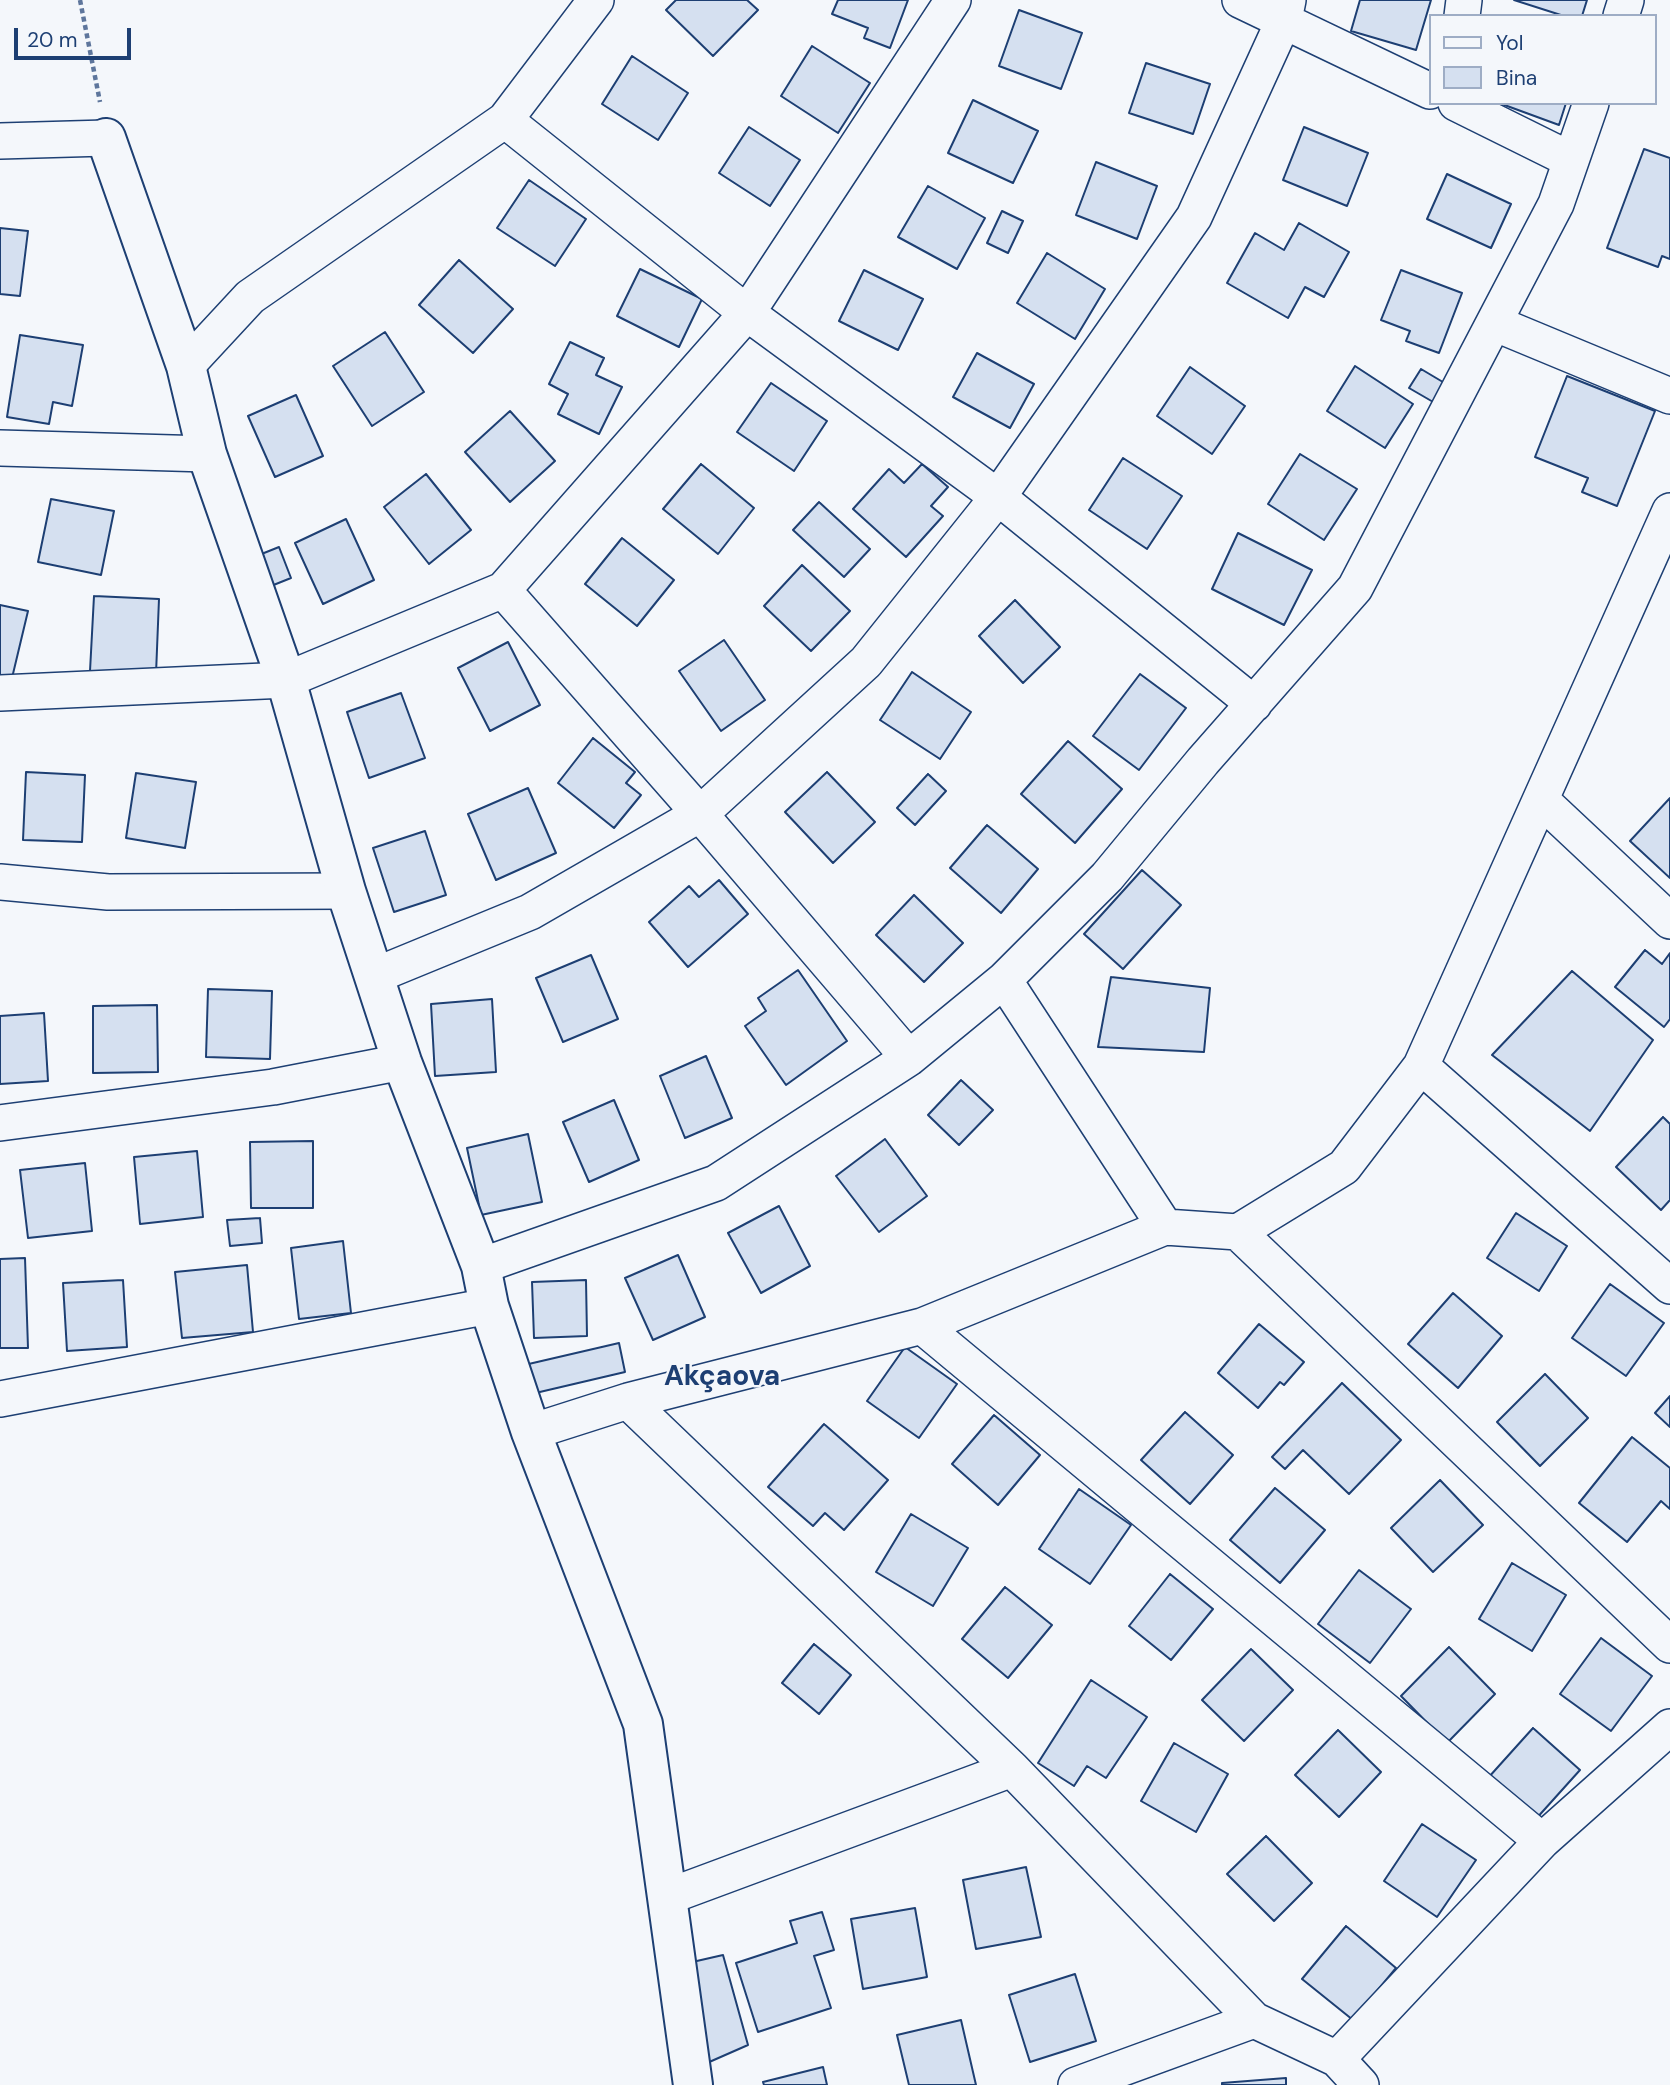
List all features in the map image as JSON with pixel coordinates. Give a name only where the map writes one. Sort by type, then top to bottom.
[{"type":"street","points":[[186,366],[250,297],[505,120],[596,0]]},
{"type":"street","points":[[0,693],[286,680],[503,590],[747,313],[953,0]]},
{"type":"street","points":[[1240,0],[1286,10],[1428,90]]},
{"type":"street","points":[[374,976],[530,912],[700,814],[866,662],[998,497],[1194,216],[1286,10]]},
{"type":"street","points":[[1460,105],[1571,160]]},
{"type":"street","points":[[481,1266],[716,1183],[909,1058],[1004,980],[1107,877],[1355,588],[1556,204],[1590,105]]},
{"type":"street","points":[[505,120],[747,313],[998,497],[1254,705]]},
{"type":"street","points":[[0,141],[106,138],[186,366],[207,454],[286,680],[346,891],[402,1062],[481,1266],[489,1306],[531,1432],[643,1724],[693,2085]]},
{"type":"street","points":[[1494,323],[1670,396]]},
{"type":"street","points":[[0,448],[207,454]]},
{"type":"street","points":[[531,1432],[628,1401],[922,1326],[1165,1227],[1238,1232],[1344,1167],[1422,1066],[1670,511]]},
{"type":"street","points":[[503,590],[909,1058]]},
{"type":"street","points":[[1541,800],[1670,921]]},
{"type":"street","points":[[0,882],[108,892],[346,891]]},
{"type":"street","points":[[1004,980],[1165,1227]]},
{"type":"street","points":[[0,1123],[273,1087],[402,1062]]},
{"type":"street","points":[[1422,1066],[1670,1286]]},
{"type":"street","points":[[1238,1232],[1670,1645]]},
{"type":"street","points":[[0,1399],[489,1306]]},
{"type":"street","points":[[922,1326],[1542,1842]]},
{"type":"street","points":[[628,1401],[1012,1769],[1254,2020],[1337,2059],[1361,2085]]},
{"type":"street","points":[[1337,2059],[1542,1842],[1670,1727]]},
{"type":"street","points":[[667,1897],[1012,1769]]},
{"type":"street","points":[[1076,2085],[1254,2020]]},
{"type":"path","points":[[80,0],[106,138]]},
{"type":"building","points":[[676,0],[747,0],[758,10],[713,56],[666,10]]},
{"type":"building","points":[[838,0],[908,0],[890,48],[864,38],[868,28],[832,14]]},
{"type":"building","points":[[1360,0],[1431,0],[1416,50],[1351,31]]},
{"type":"building","points":[[1514,0],[1587,0],[1583,14],[1558,14]]},
{"type":"building","points":[[1019,10],[1082,33],[1061,89],[999,66]]},
{"type":"building","points":[[812,46],[870,83],[838,133],[781,96]]},
{"type":"building","points":[[632,56],[688,93],[658,140],[602,104]]},
{"type":"building","points":[[1146,63],[1210,84],[1193,134],[1129,113]]},
{"type":"building","points":[[973,100],[1038,131],[1013,183],[948,153]]},
{"type":"building","points":[[1504,105],[1565,105],[1559,125]]},
{"type":"building","points":[[749,127],[800,160],[770,206],[719,173]]},
{"type":"building","points":[[1304,127],[1368,153],[1347,206],[1283,180]]},
{"type":"building","points":[[1644,149],[1670,158],[1670,259],[1662,256],[1658,267],[1607,248]]},
{"type":"building","points":[[1096,162],[1157,186],[1137,239],[1076,215]]},
{"type":"building","points":[[1447,174],[1511,204],[1491,248],[1427,219]]},
{"type":"building","points":[[529,180],[586,219],[555,266],[497,228]]},
{"type":"building","points":[[928,186],[985,218],[957,269],[898,237]]},
{"type":"building","points":[[1002,211],[1023,221],[1008,253],[987,243]]},
{"type":"building","points":[[1299,223],[1349,252],[1324,297],[1305,287],[1288,318],[1227,283],[1255,233],[1284,250]]},
{"type":"building","points":[[0,228],[28,231],[20,296],[0,294]]},
{"type":"building","points":[[1047,253],[1105,289],[1075,339],[1017,303]]},
{"type":"building","points":[[459,260],[513,309],[473,353],[419,305]]},
{"type":"building","points":[[640,269],[702,299],[679,347],[617,316]]},
{"type":"building","points":[[864,270],[923,299],[898,350],[839,321]]},
{"type":"building","points":[[1401,270],[1462,293],[1439,353],[1406,341],[1410,331],[1381,320]]},
{"type":"building","points":[[385,332],[424,392],[372,426],[333,366]]},
{"type":"building","points":[[20,335],[83,345],[72,406],[53,402],[49,424],[7,417]]},
{"type":"building","points":[[570,342],[604,358],[596,375],[622,387],[599,434],[558,414],[568,394],[549,384]]},
{"type":"building","points":[[977,353],[1034,384],[1010,428],[953,397]]},
{"type":"building","points":[[1355,366],[1413,404],[1385,448],[1327,411]]},
{"type":"building","points":[[1190,367],[1245,406],[1212,454],[1157,416]]},
{"type":"building","points":[[1421,369],[1458,391],[1447,410],[1409,388]]},
{"type":"building","points":[[1567,376],[1655,411],[1617,506],[1582,492],[1588,478],[1535,457]]},
{"type":"building","points":[[771,383],[827,421],[794,471],[737,432]]},
{"type":"building","points":[[296,395],[323,456],[275,477],[248,416]]},
{"type":"building","points":[[510,411],[555,461],[510,502],[465,452]]},
{"type":"building","points":[[1300,454],[1357,489],[1324,540],[1268,504]]},
{"type":"building","points":[[1123,458],[1182,496],[1147,549],[1089,510]]},
{"type":"building","points":[[701,464],[754,508],[718,554],[663,509]]},
{"type":"building","points":[[922,464],[948,487],[931,506],[943,516],[906,557],[853,509],[889,469],[904,483]]},
{"type":"building","points":[[426,474],[471,530],[429,564],[384,507]]},
{"type":"building","points":[[51,499],[114,511],[101,575],[38,562]]},
{"type":"building","points":[[819,502],[870,549],[844,577],[793,530]]},
{"type":"building","points":[[346,519],[374,580],[323,604],[295,543]]},
{"type":"building","points":[[1238,533],[1312,570],[1284,625],[1212,589]]},
{"type":"building","points":[[622,538],[674,580],[637,626],[585,584]]},
{"type":"building","points":[[279,547],[291,578],[266,588],[254,557]]},
{"type":"building","points":[[802,565],[850,611],[811,651],[764,606]]},
{"type":"building","points":[[94,596],[159,599],[156,674],[90,671]]},
{"type":"building","points":[[1015,600],[1060,647],[1023,683],[979,636]]},
{"type":"building","points":[[0,605],[28,611],[12,678],[0,676]]},
{"type":"building","points":[[724,640],[765,700],[721,731],[679,671]]},
{"type":"building","points":[[508,642],[540,705],[490,731],[458,668]]},
{"type":"building","points":[[912,672],[971,712],[940,759],[880,720]]},
{"type":"building","points":[[1140,674],[1186,708],[1139,770],[1093,736]]},
{"type":"building","points":[[401,693],[425,758],[369,778],[347,712]]},
{"type":"building","points":[[593,738],[635,772],[626,783],[641,795],[614,828],[558,783]]},
{"type":"building","points":[[1068,741],[1122,789],[1075,843],[1021,794]]},
{"type":"building","points":[[26,772],[85,775],[82,842],[23,840]]},
{"type":"building","points":[[827,772],[875,822],[833,863],[785,812]]},
{"type":"building","points":[[136,773],[196,782],[185,848],[126,838]]},
{"type":"building","points":[[928,774],[946,791],[915,825],[897,808]]},
{"type":"building","points":[[528,788],[556,853],[496,880],[468,814]]},
{"type":"building","points":[[1670,798],[1670,878],[1630,841]]},
{"type":"building","points":[[987,825],[1038,869],[1001,913],[950,868]]},
{"type":"building","points":[[425,831],[446,895],[394,912],[373,848]]},
{"type":"building","points":[[1142,870],[1181,905],[1123,969],[1084,934]]},
{"type":"building","points":[[719,880],[748,914],[688,967],[649,922],[689,886],[699,897]]},
{"type":"building","points":[[914,895],[963,943],[924,982],[876,935]]},
{"type":"building","points":[[1645,950],[1662,964],[1670,953],[1670,1019],[1664,1027],[1615,987]]},
{"type":"building","points":[[591,955],[618,1019],[563,1042],[536,978]]},
{"type":"building","points":[[798,970],[847,1041],[786,1085],[745,1026],[766,1011],[758,998]]},
{"type":"building","points":[[1572,971],[1653,1040],[1590,1131],[1492,1055]]},
{"type":"building","points":[[1111,977],[1210,988],[1204,1052],[1098,1047]]},
{"type":"building","points":[[208,989],[272,991],[270,1059],[206,1057]]},
{"type":"building","points":[[492,999],[496,1072],[435,1076],[431,1004]]},
{"type":"building","points":[[157,1005],[158,1072],[93,1073],[93,1006]]},
{"type":"building","points":[[44,1013],[48,1081],[0,1084],[0,1016]]},
{"type":"building","points":[[706,1056],[732,1118],[685,1138],[660,1076]]},
{"type":"building","points":[[961,1080],[993,1110],[959,1145],[928,1115]]},
{"type":"building","points":[[614,1100],[639,1160],[589,1182],[563,1122]]},
{"type":"building","points":[[1663,1117],[1670,1124],[1670,1200],[1661,1210],[1616,1167]]},
{"type":"building","points":[[528,1134],[542,1202],[481,1215],[467,1148]]},
{"type":"building","points":[[885,1139],[927,1196],[879,1232],[836,1176]]},
{"type":"building","points":[[313,1141],[313,1208],[251,1208],[250,1142]]},
{"type":"building","points":[[197,1151],[203,1217],[140,1224],[134,1157]]},
{"type":"building","points":[[85,1163],[92,1231],[28,1238],[20,1170]]},
{"type":"building","points":[[779,1206],[810,1266],[761,1293],[728,1233]]},
{"type":"building","points":[[1516,1213],[1567,1246],[1539,1291],[1487,1258]]},
{"type":"building","points":[[260,1218],[262,1243],[230,1246],[227,1220]]},
{"type":"building","points":[[343,1241],[351,1313],[299,1319],[291,1248]]},
{"type":"building","points":[[678,1255],[705,1317],[653,1340],[625,1278]]},
{"type":"building","points":[[25,1258],[28,1348],[0,1348],[0,1259]]},
{"type":"building","points":[[247,1265],[253,1332],[182,1338],[175,1272]]},
{"type":"building","points":[[123,1280],[127,1347],[67,1351],[63,1283]]},
{"type":"building","points":[[586,1280],[587,1336],[534,1338],[532,1282]]},
{"type":"building","points":[[1610,1284],[1664,1323],[1626,1376],[1572,1338]]},
{"type":"building","points":[[1453,1293],[1502,1336],[1458,1388],[1408,1344]]},
{"type":"building","points":[[1259,1324],[1304,1362],[1284,1385],[1280,1382],[1258,1408],[1218,1373]]},
{"type":"building","points":[[619,1343],[625,1372],[527,1395],[520,1366]]},
{"type":"building","points":[[905,1347],[957,1384],[919,1438],[867,1401]]},
{"type":"building","points":[[1545,1374],[1588,1418],[1540,1466],[1497,1422]]},
{"type":"building","points":[[1342,1383],[1401,1440],[1349,1494],[1303,1450],[1285,1469],[1272,1457]]},
{"type":"building","points":[[1670,1396],[1670,1427],[1655,1413]]},
{"type":"building","points":[[1185,1412],[1233,1455],[1190,1504],[1141,1460]]},
{"type":"building","points":[[994,1415],[1040,1455],[998,1505],[952,1464]]},
{"type":"building","points":[[824,1424],[888,1480],[844,1530],[825,1513],[813,1526],[768,1487]]},
{"type":"building","points":[[1632,1437],[1670,1468],[1670,1509],[1661,1501],[1627,1542],[1579,1503]]},
{"type":"building","points":[[1440,1480],[1483,1525],[1433,1572],[1391,1528]]},
{"type":"building","points":[[1275,1488],[1325,1530],[1280,1583],[1230,1540]]},
{"type":"building","points":[[1079,1489],[1131,1525],[1090,1584],[1039,1549]]},
{"type":"building","points":[[911,1514],[968,1548],[933,1606],[876,1572]]},
{"type":"building","points":[[1512,1563],[1566,1595],[1532,1651],[1479,1619]]},
{"type":"building","points":[[1359,1570],[1411,1609],[1370,1663],[1318,1624]]},
{"type":"building","points":[[1170,1574],[1213,1609],[1171,1660],[1129,1626]]},
{"type":"building","points":[[1005,1587],[1052,1625],[1008,1678],[962,1639]]},
{"type":"building","points":[[1601,1638],[1652,1676],[1611,1731],[1560,1694]]},
{"type":"building","points":[[814,1644],[851,1675],[819,1714],[782,1683]]},
{"type":"building","points":[[1449,1647],[1495,1694],[1447,1743],[1401,1696]]},
{"type":"building","points":[[1251,1649],[1293,1690],[1244,1741],[1202,1700]]},
{"type":"building","points":[[1091,1680],[1147,1717],[1106,1778],[1087,1766],[1074,1786],[1038,1763]]},
{"type":"building","points":[[1533,1728],[1580,1770],[1535,1820],[1488,1778]]},
{"type":"building","points":[[1338,1730],[1381,1772],[1339,1817],[1295,1775]]},
{"type":"building","points":[[1174,1743],[1228,1774],[1196,1832],[1141,1801]]},
{"type":"building","points":[[1422,1824],[1476,1860],[1437,1917],[1384,1881]]},
{"type":"building","points":[[1266,1836],[1312,1883],[1274,1921],[1227,1874]]},
{"type":"building","points":[[1026,1867],[1041,1937],[976,1949],[963,1880]]},
{"type":"building","points":[[915,1908],[927,1977],[863,1989],[851,1919]]},
{"type":"building","points":[[822,1912],[834,1950],[814,1956],[831,2008],[758,2032],[736,1963],[797,1943],[790,1921]]},
{"type":"building","points":[[1346,1926],[1396,1968],[1353,2020],[1302,1979]]},
{"type":"building","points":[[723,1955],[748,2045],[707,2063],[688,1963]]},
{"type":"building","points":[[1075,1974],[1096,2041],[1030,2062],[1009,1995]]},
{"type":"building","points":[[961,2020],[976,2085],[909,2085],[897,2035]]},
{"type":"building","points":[[823,2067],[827,2085],[764,2085],[763,2082]]},
{"type":"building","points":[[1286,2078],[1286,2085],[1222,2085],[1222,2083]]},
{"type":"district","name":"Akçaova","points":[[722,1378]]}]
